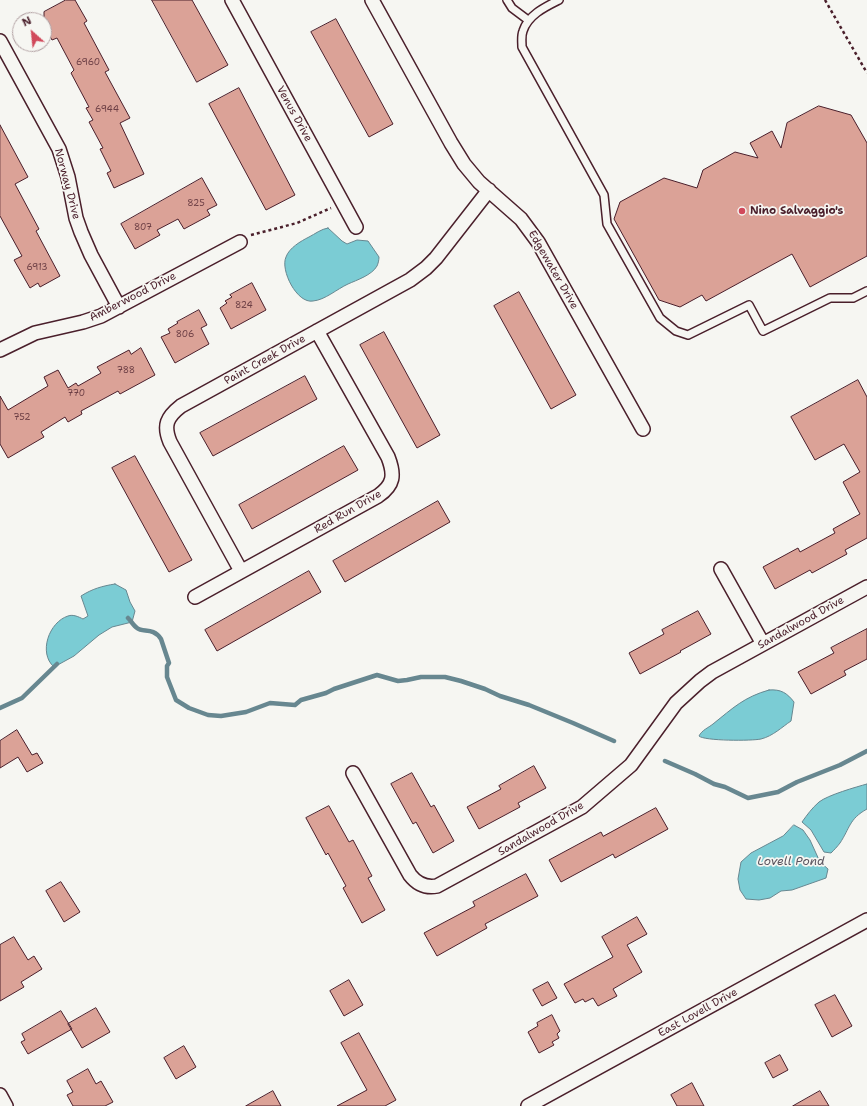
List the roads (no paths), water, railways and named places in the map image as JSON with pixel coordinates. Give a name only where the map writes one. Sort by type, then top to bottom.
[{"type":"street","name":"Venus Drive","points":[[232,0],[356,227]]},
{"type":"street","name":"Edgewater Drive","points":[[372,0],[451,144],[464,164],[479,182],[521,219],[538,242],[643,429]]},
{"type":"street","name":"Norway Drive","points":[[0,41],[59,150],[68,177],[76,218],[81,232],[119,307]]},
{"type":"street","name":"Paint Creek Drive","points":[[241,571],[166,433],[167,421],[172,412],[410,280],[436,258],[488,190]]},
{"type":"street","name":"Amberwood Drive","points":[[0,350],[35,333],[83,322],[101,316],[240,242]]},
{"type":"street","name":"Red Run Drive","points":[[195,597],[378,496],[388,487],[392,480],[391,466],[388,457],[317,331]]},
{"type":"street","points":[[721,569],[763,644]]},
{"type":"street","name":"Sandalwood Drive","points":[[353,773],[410,875],[414,880],[425,886],[437,886],[582,807],[631,765],[676,704],[691,689],[712,672],[867,587]]},
{"type":"street","name":"East Lovell Drive","points":[[528,1106],[867,920]]},
{"type":"street","points":[[0,1095],[6,1106]]},
{"type":"lane","points":[[507,0],[512,8],[528,20]]},
{"type":"lane","points":[[559,0],[540,10],[528,20],[522,32],[522,47],[604,196],[607,224],[660,318],[676,331],[688,335],[749,304],[763,331],[830,298],[853,298],[867,291]]},
{"type":"water","points":[[328,228],[347,244],[357,240],[368,241],[379,257],[378,263],[372,272],[364,277],[344,286],[322,299],[307,301],[296,292],[291,285],[285,270],[286,257],[292,248],[299,243],[320,230]]},
{"type":"water","points":[[115,584],[126,590],[135,611],[132,622],[112,627],[99,635],[74,656],[54,667],[49,661],[46,646],[51,631],[61,619],[70,615],[83,619],[88,616],[81,596],[97,588]]},
{"type":"water","points":[[769,690],[783,692],[794,702],[791,721],[777,731],[765,738],[756,740],[718,740],[699,736],[703,731],[739,704],[753,696]]},
{"type":"water","name":"Lovell Pond","points":[[867,784],[867,809],[853,820],[840,843],[831,853],[824,852],[811,830],[802,822],[814,807],[823,799]]},
{"type":"water","name":"Lovell Pond","points":[[794,825],[803,830],[810,840],[820,862],[828,869],[826,878],[792,890],[781,891],[770,898],[759,900],[746,899],[740,890],[738,879],[741,862],[751,853],[783,836]]},
{"type":"waterway","points":[[128,618],[137,628],[155,633],[161,639],[169,663],[167,666],[167,677],[176,700],[189,708],[208,715],[221,716],[246,712],[270,703],[295,705],[301,700],[377,675],[398,681],[421,677],[445,677],[461,681],[529,705],[614,741]]},
{"type":"waterway","points":[[0,708],[22,698],[57,664]]},
{"type":"waterway","points":[[665,761],[748,798],[778,792],[797,782],[840,765],[867,751]]},
{"type":"place","name":"Nino Salvaggio's","points":[[742,211]]}]
